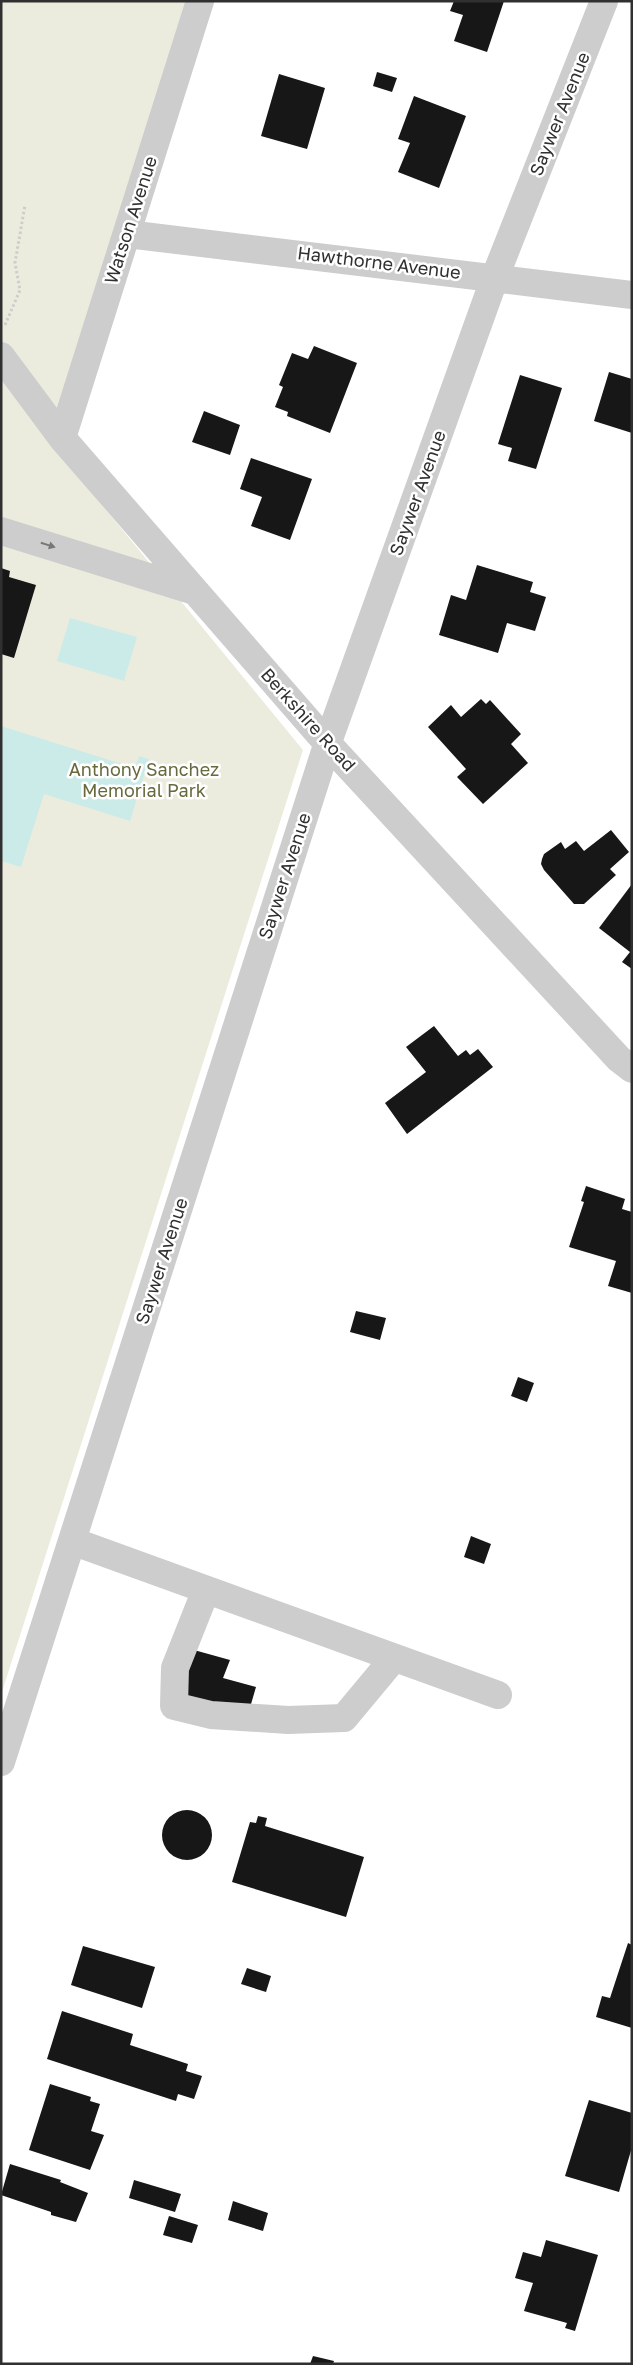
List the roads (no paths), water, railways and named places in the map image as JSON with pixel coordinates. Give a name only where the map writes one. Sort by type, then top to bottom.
[{"type":"street","name":"Watson Avenue","points":[[62,438],[200,1]]},
{"type":"street","name":"Saywer Avenue","points":[[1,1762],[328,744],[495,277],[604,1]]},
{"type":"street","name":"Hawthorne Avenue","points":[[127,234],[632,295]]},
{"type":"street","name":"Berkshire Road","points":[[2,358],[62,438],[328,744],[618,1058],[632,1069]]},
{"type":"street","points":[[1,531],[194,591]]},
{"type":"street","points":[[72,1541],[498,1696]]},
{"type":"street","points":[[206,1590],[175,1668],[174,1706],[211,1715],[288,1720],[344,1718],[394,1658]]},
{"type":"water","points":[[70,618],[137,637],[124,681],[57,661]]},
{"type":"water","points":[[1,726],[135,768],[139,756],[149,759],[130,821],[44,794],[21,867],[1,861]]},
{"type":"park label","name":"Anthony Sanchez Memorial Park","points":[[144,780]]}]
